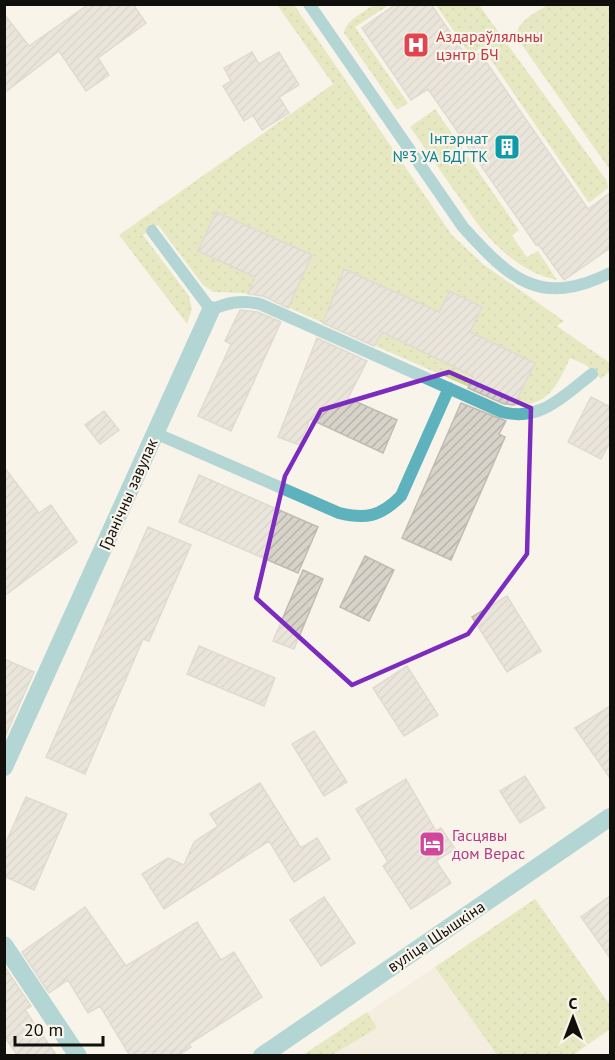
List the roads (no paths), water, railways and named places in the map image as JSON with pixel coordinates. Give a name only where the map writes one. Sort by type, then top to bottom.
[{"type":"street","name":"Гранічны завулак","points":[[4,768],[211,310]]},
{"type":"street","name":"вуліца Шышкіна","points":[[262,1056],[610,817]]},
{"type":"street","points":[[4,945],[78,1056]]},
{"type":"lane","points":[[309,4],[463,227],[496,261],[525,282],[547,289],[568,289],[591,283],[610,273]]},
{"type":"lane","points":[[152,231],[211,310],[235,302],[246,301],[260,304],[502,412],[517,416],[532,414],[547,408],[592,374]]},
{"type":"lane","points":[[155,433],[339,513],[353,517],[368,517],[391,506],[401,496],[449,388]]},
{"type":"place","name":"Аздараўляльны цэнтр БЧ","points":[[416,45]]},
{"type":"place","name":"Інтэрнат №3 УА БДГТК","points":[[507,147]]},
{"type":"place","name":"Гасцявы дом Верас","points":[[432,844]]}]
